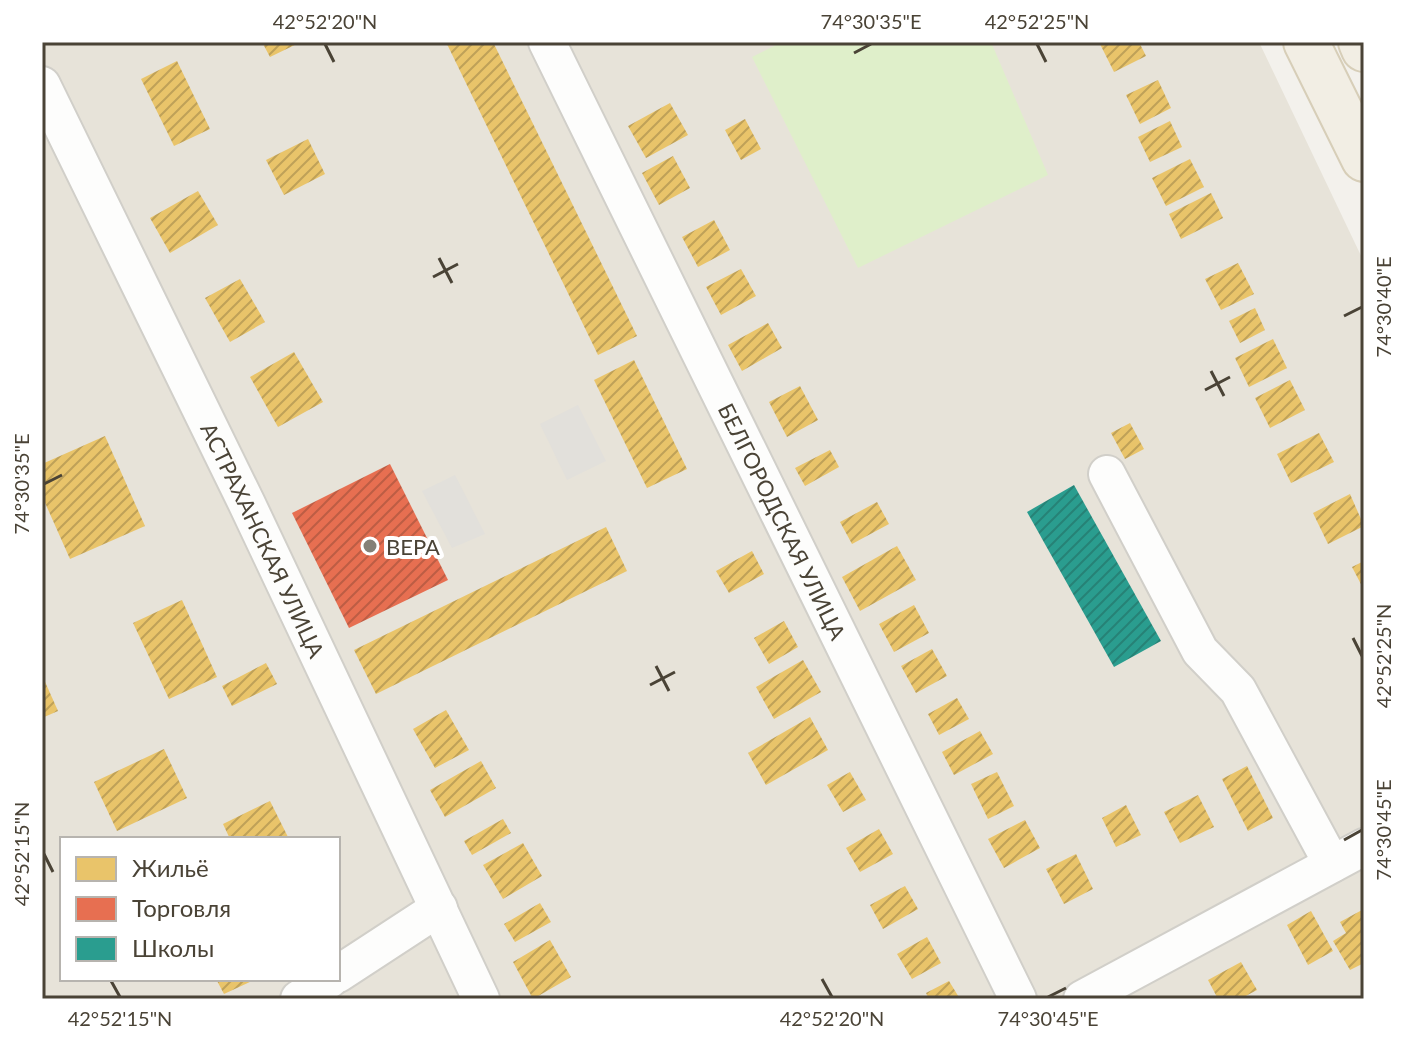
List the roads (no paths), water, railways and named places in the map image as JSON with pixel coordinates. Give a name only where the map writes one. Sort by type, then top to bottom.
[{"type":"main road","points":[[1306,42],[1364,159]]},
{"type":"main road","points":[[1361,42],[1364,49]]},
{"type":"street","name":"БЕЛГОРОДСКАЯ УЛИЦА","points":[[547,42],[1018,999]]},
{"type":"street","name":"АСТРАХАНСКАЯ УЛИЦА","points":[[42,85],[254,518],[481,999]]},
{"type":"street","points":[[1107,474],[1200,651],[1238,690],[1332,864]]},
{"type":"street","points":[[1082,999],[1364,847]]},
{"type":"street","points":[[340,973],[439,908]]},
{"type":"street","points":[[299,999],[327,981]]},
{"type":"place","name":"ВЕРА","points":[[370,546]]}]
